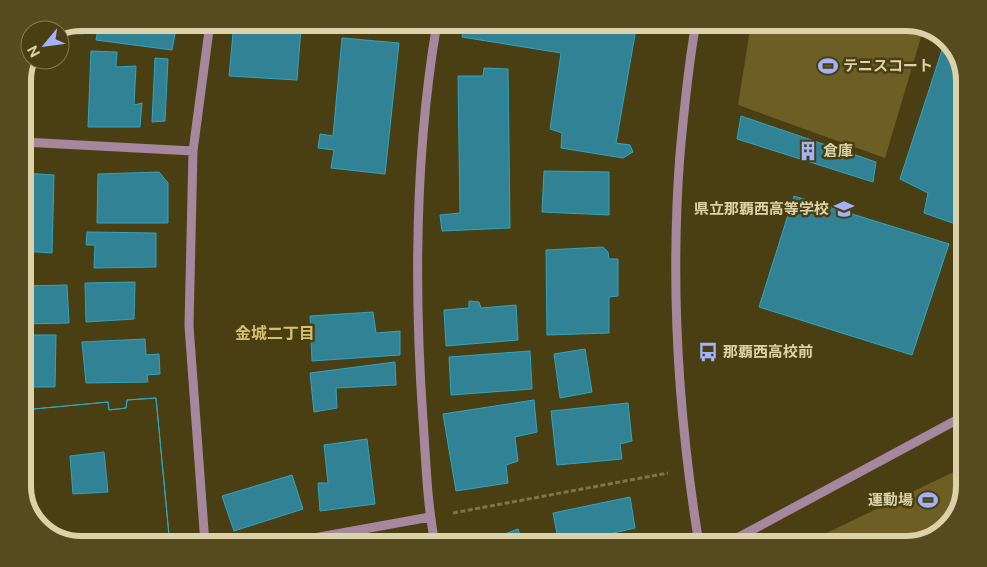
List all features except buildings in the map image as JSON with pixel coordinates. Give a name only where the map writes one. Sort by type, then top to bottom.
[{"type":"street","points":[[204,536],[189,326],[193,151],[209,31]]},
{"type":"street","points":[[434,536],[430,517],[419,369],[418,216],[424,120],[436,31]]},
{"type":"street","points":[[695,31],[683,119],[676,205],[675,298],[680,389],[688,468],[698,536]]},
{"type":"street","points":[[31,142],[193,151]]},
{"type":"street","points":[[741,536],[956,420]]},
{"type":"street","points":[[325,536],[430,517]]},
{"type":"path","points":[[430,517],[688,468]]},
{"type":"shaded area","name":"テニスコート","points":[[750,31],[905,31],[922,34],[885,158],[738,105]]},
{"type":"shaded area","name":"運動場","points":[[956,471],[954,498],[949,511],[941,521],[925,532],[905,536],[820,536]]},
{"type":"place","name":"テニスコート","points":[[828,66]]},
{"type":"place","name":"倉庫","points":[[808,151]]},
{"type":"place","name":"県立那覇西高等学校","points":[[844,209]]},
{"type":"place","name":"那覇西高校前","points":[[708,352]]},
{"type":"place","name":"運動場","points":[[928,500]]},
{"type":"district","name":"金城二丁目","points":[[275,333]]}]
